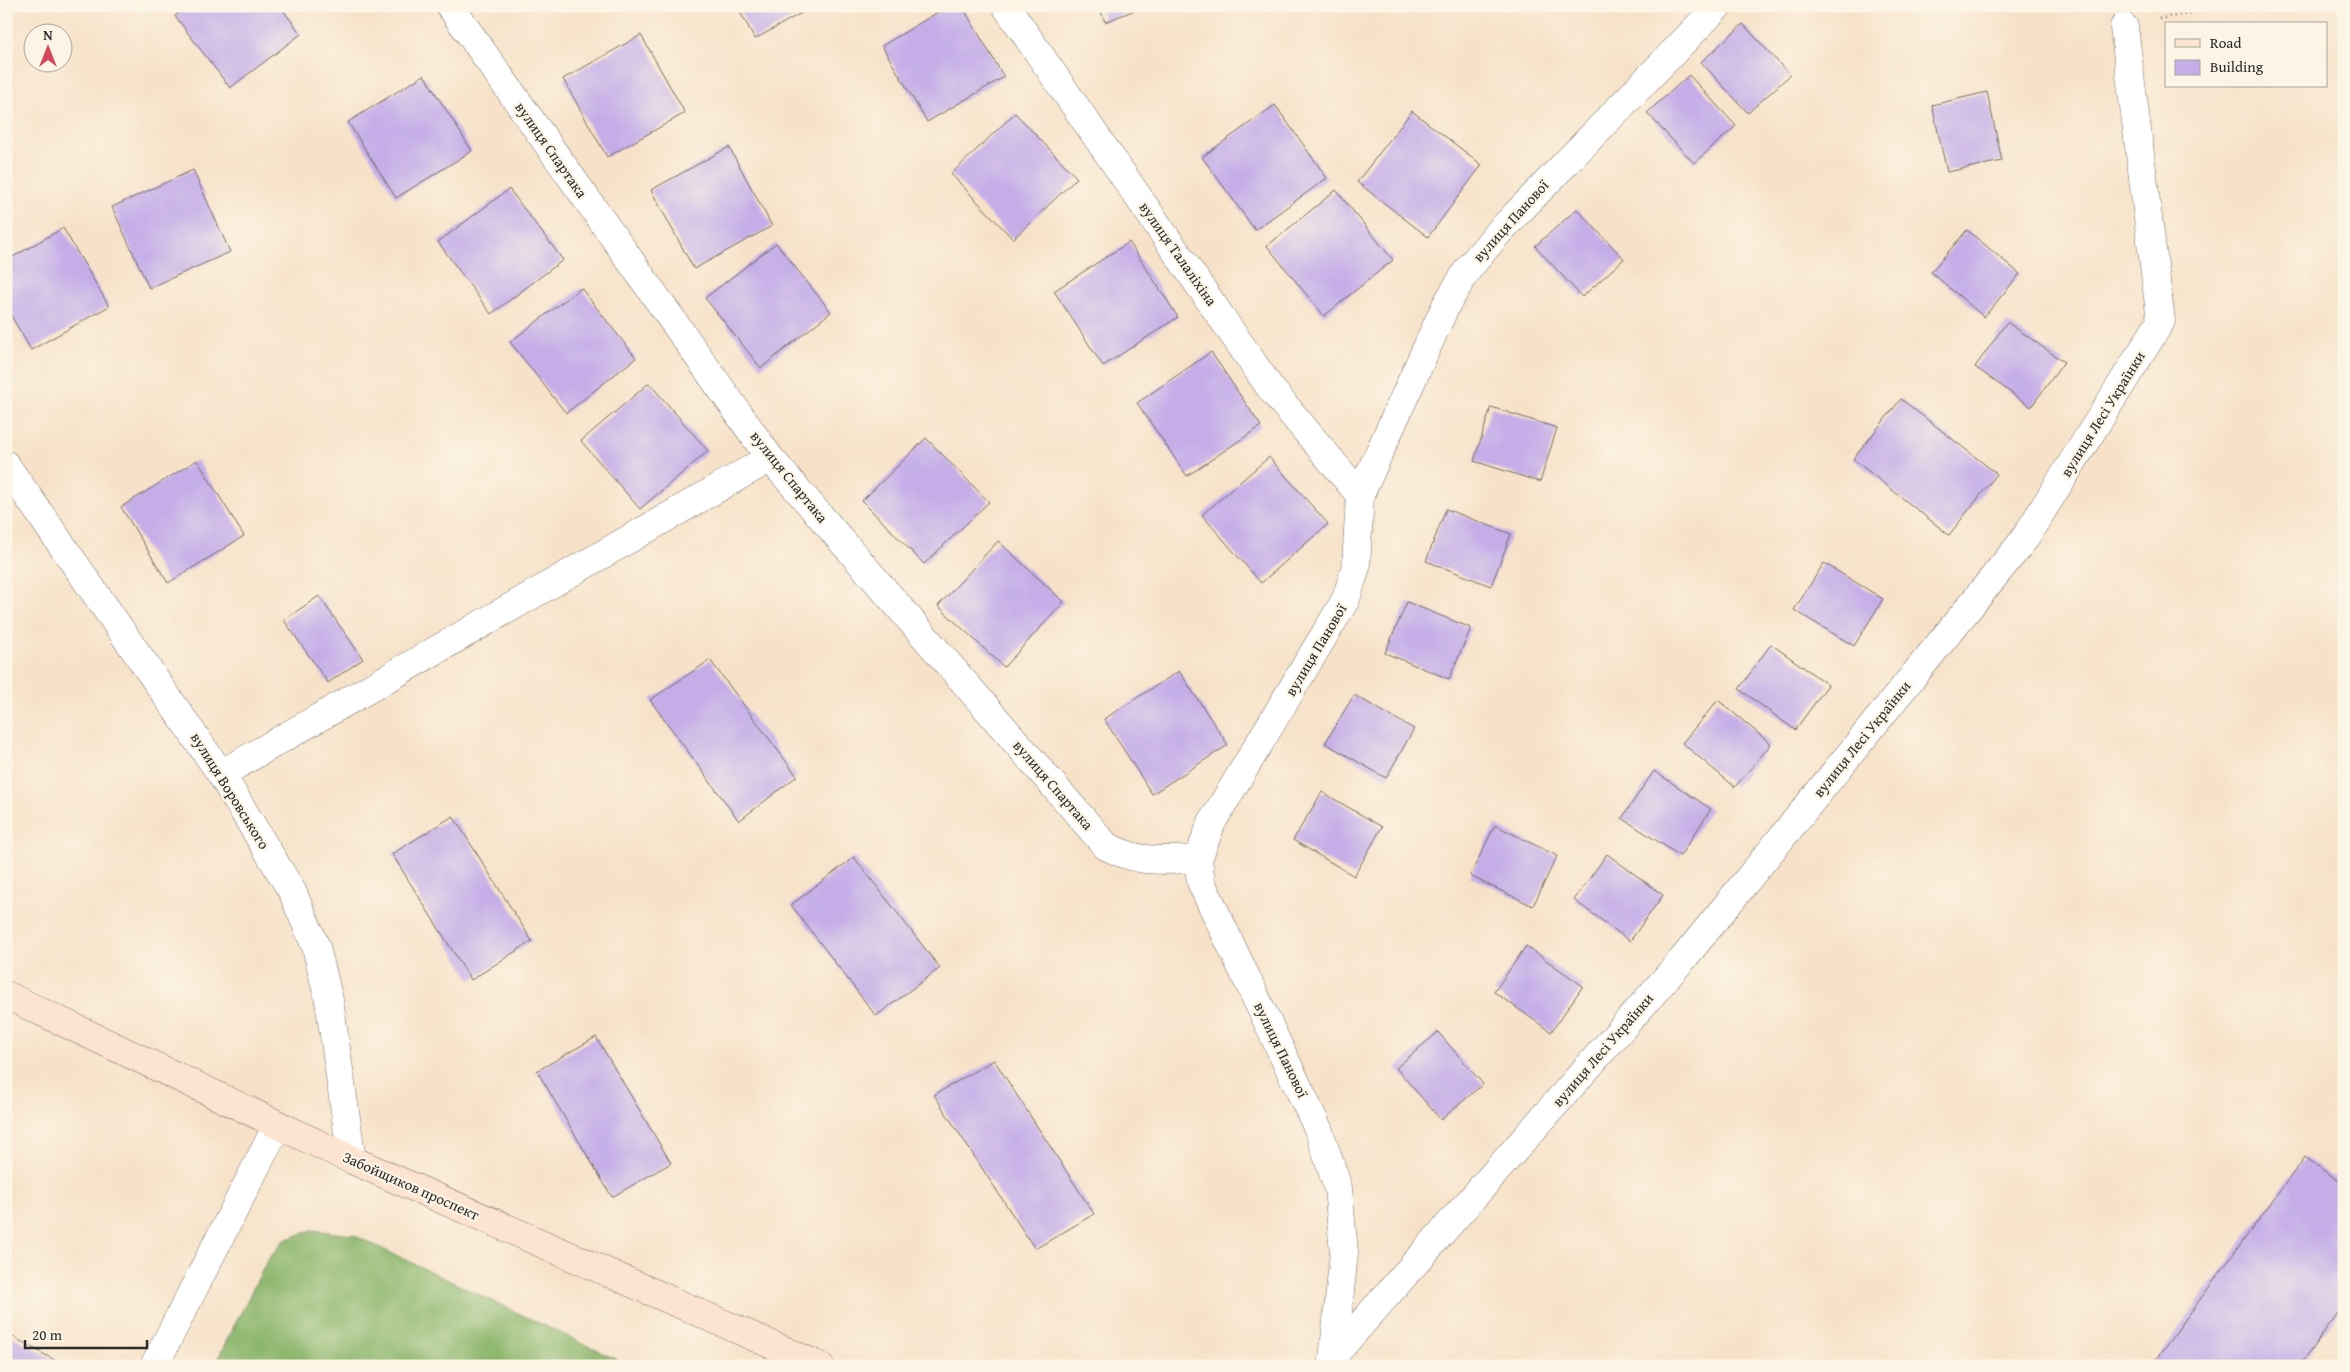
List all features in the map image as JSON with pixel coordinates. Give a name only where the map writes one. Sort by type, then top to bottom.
[{"type":"main road","name":"Забойщиков проспект","points":[[6,995],[277,1126],[820,1366]]},
{"type":"street","name":"вулиця Спартака","points":[[450,6],[770,458],[1106,846],[1123,855],[1143,861],[1198,859]]},
{"type":"street","name":"вулиця Талаліхіна","points":[[1006,6],[1272,389],[1360,495]]},
{"type":"street","name":"вулиця Панової","points":[[1333,1360],[1344,1252],[1338,1188],[1320,1131],[1201,882],[1198,859],[1212,822],[1346,599],[1356,567],[1360,495],[1446,305],[1468,269],[1497,234],[1718,6]]},
{"type":"street","name":"вулиця Лесі Українки","points":[[1333,1360],[1683,959],[2023,541],[2160,321],[2124,27]]},
{"type":"street","points":[[221,774],[770,458]]},
{"type":"street","name":"вулиця Воровського","points":[[6,466],[221,774],[292,891],[316,947],[329,1000],[352,1160]]},
{"type":"street","points":[[154,1366],[277,1126]]},
{"type":"green space","points":[[312,1230],[353,1235],[630,1366],[214,1366],[267,1261],[284,1240]]},
{"type":"building","points":[[189,6],[280,6],[301,34],[230,88],[175,16]]},
{"type":"building","points":[[737,6],[814,6],[755,39]]},
{"type":"building","points":[[948,6],[962,6],[1004,77],[927,122],[882,46]]},
{"type":"building","points":[[1099,6],[1145,6],[1105,22]]},
{"type":"building","points":[[1601,6],[1619,6],[1614,14]]},
{"type":"building","points":[[1743,24],[1790,75],[1748,113],[1701,62]]},
{"type":"building","points":[[641,35],[685,113],[607,157],[563,79]]},
{"type":"building","points":[[424,75],[472,151],[396,198],[348,122]]},
{"type":"building","points":[[1689,75],[1736,126],[1694,163],[1647,113]]},
{"type":"building","points":[[1987,92],[2002,161],[1947,172],[1932,105]]},
{"type":"building","points":[[1275,105],[1327,178],[1255,230],[1202,157]]},
{"type":"building","points":[[1412,111],[1482,165],[1428,237],[1357,182]]},
{"type":"building","points":[[1015,113],[1077,178],[1013,239],[951,174]]},
{"type":"building","points":[[729,147],[772,226],[694,269],[651,190]]},
{"type":"building","points":[[193,170],[230,252],[149,288],[112,207]]},
{"type":"building","points":[[509,189],[563,260],[491,314],[438,242]]},
{"type":"building","points":[[1336,190],[1393,260],[1324,316],[1267,246]]},
{"type":"building","points":[[1577,209],[1624,259],[1582,297],[1535,246]]},
{"type":"building","points":[[63,228],[109,306],[31,350],[6,307],[6,261]]},
{"type":"building","points":[[1967,230],[2020,274],[1984,317],[1931,272]]},
{"type":"building","points":[[1129,242],[1178,317],[1103,366],[1054,291]]},
{"type":"building","points":[[776,243],[831,312],[761,368],[705,298]]},
{"type":"building","points":[[581,288],[636,358],[566,413],[510,342]]},
{"type":"building","points":[[2007,322],[2064,362],[2031,407],[1975,367]]},
{"type":"building","points":[[1211,352],[1261,426],[1187,476],[1137,403]]},
{"type":"building","points":[[649,383],[708,451],[640,509],[581,441]]},
{"type":"building","points":[[1901,399],[1997,474],[1949,535],[1853,459]]},
{"type":"building","points":[[1491,407],[1557,428],[1540,482],[1474,461]]},
{"type":"building","points":[[926,438],[989,502],[924,564],[862,501]]},
{"type":"building","points":[[1269,457],[1328,524],[1261,583],[1202,515]]},
{"type":"building","points":[[197,460],[244,536],[168,583],[121,507]]},
{"type":"building","points":[[1446,509],[1511,534],[1491,586],[1426,561]]},
{"type":"building","points":[[998,541],[1064,602],[1004,667],[938,606]]},
{"type":"building","points":[[1824,563],[1883,599],[1854,646],[1794,610]]},
{"type":"building","points":[[319,596],[363,659],[328,683],[284,620]]},
{"type":"building","points":[[1407,602],[1471,628],[1449,679],[1385,653]]},
{"type":"building","points":[[1771,644],[1828,685],[1795,730],[1739,689]]},
{"type":"building","points":[[710,660],[797,776],[739,821],[650,700]]},
{"type":"building","points":[[1179,671],[1228,745],[1152,794],[1104,719]]},
{"type":"building","points":[[1354,695],[1414,729],[1386,778],[1325,743]]},
{"type":"building","points":[[1718,700],[1771,744],[1735,787],[1682,743]]},
{"type":"building","points":[[1654,771],[1711,809],[1680,856],[1622,818]]},
{"type":"building","points":[[1322,792],[1382,827],[1354,876],[1293,840]]},
{"type":"building","points":[[453,816],[532,941],[471,980],[392,854]]},
{"type":"building","points":[[1495,825],[1557,856],[1533,906],[1470,876]]},
{"type":"building","points":[[1607,854],[1663,895],[1630,941],[1574,900]]},
{"type":"building","points":[[854,857],[940,968],[876,1016],[791,905]]},
{"type":"building","points":[[1526,946],[1583,986],[1551,1032],[1494,992]]},
{"type":"building","points":[[1438,1032],[1483,1084],[1441,1120],[1396,1068]]},
{"type":"building","points":[[596,1037],[671,1163],[612,1197],[537,1071]]},
{"type":"building","points":[[994,1060],[1094,1214],[1035,1249],[934,1095]]},
{"type":"building","points":[[2305,1157],[2344,1185],[2344,1305],[2299,1366],[2151,1366]]},
{"type":"building","points":[[6,1333],[65,1366],[6,1366]]}]
